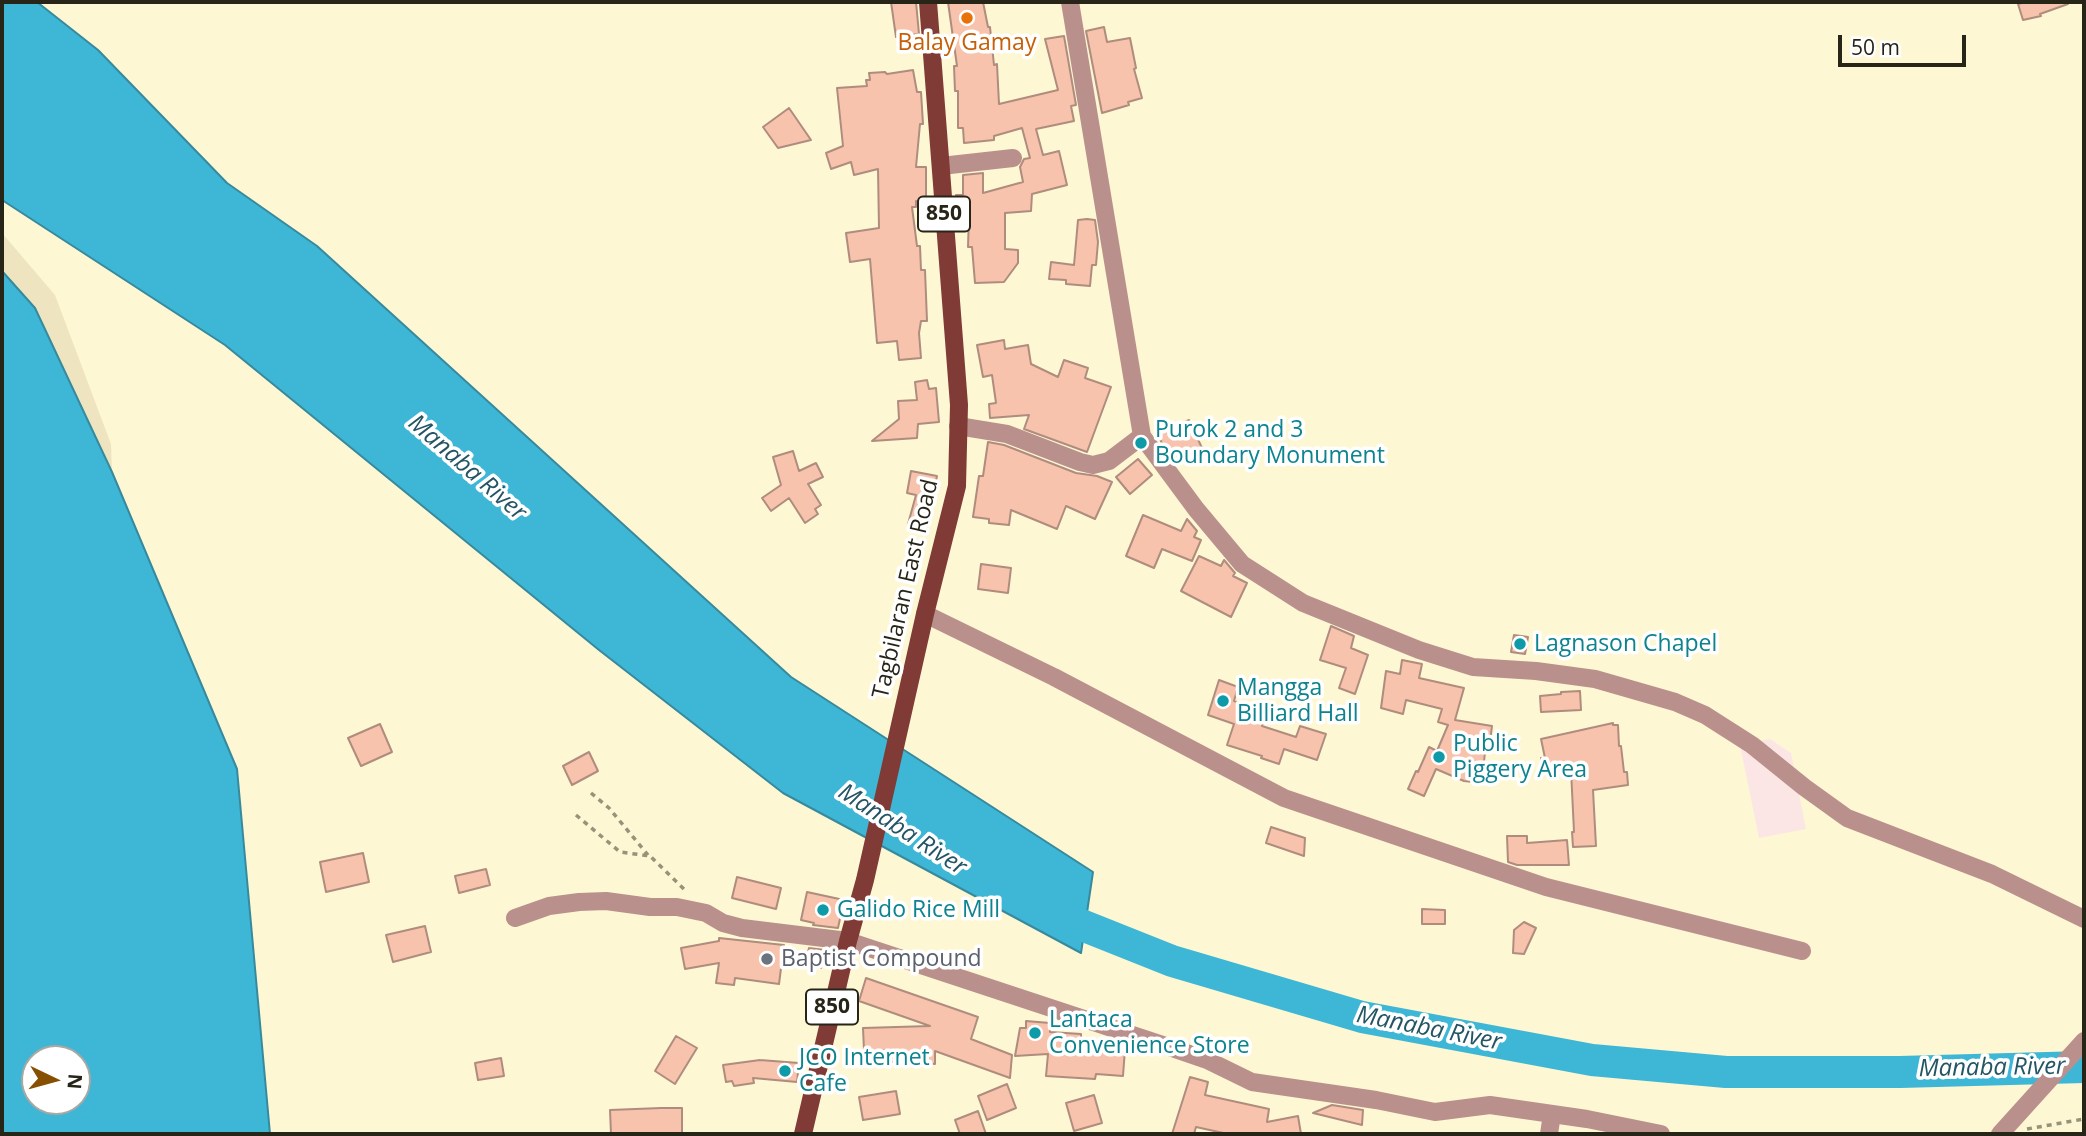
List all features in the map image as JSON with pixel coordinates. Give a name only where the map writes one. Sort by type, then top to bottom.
[{"type":"main road","name":"Tagbilaran East Road","points":[[803,1134],[957,486],[959,405],[928,2]]},
{"type":"street","points":[[1070,2],[1142,436],[1196,509],[1242,564],[1303,603],[1407,645],[1473,667],[1536,671],[1595,679],[1675,702],[1705,715],[1752,745],[1847,818],[1992,874],[2084,919]]},
{"type":"street","points":[[941,166],[1013,158]]},
{"type":"street","points":[[958,426],[1007,434],[1080,462],[1093,464],[1109,461],[1142,436]]},
{"type":"street","points":[[924,621],[1054,677],[1284,798],[1546,887],[1802,951]]},
{"type":"street","points":[[515,918],[549,906],[579,902],[606,901],[650,907],[677,906],[706,913],[723,923],[742,928],[848,941],[1207,1060],[1252,1083],[1376,1100],[1435,1112],[1490,1105],[1661,1134]]},
{"type":"street","points":[[2002,1131],[2084,1041]]},
{"type":"street","points":[[1549,1134],[1552,1114]]},
{"type":"path","points":[[591,793],[609,808],[650,856],[706,913]]},
{"type":"path","points":[[576,815],[621,852],[650,856]]},
{"type":"path","points":[[2002,1131],[2084,1119]]},
{"type":"shaded area","points":[[1770,739],[1791,753],[1806,829],[1759,838],[1740,745]]},
{"type":"sand","points":[[2,233],[55,295],[111,444],[112,472],[35,308],[2,271]]},
{"type":"water","points":[[2,2],[37,2],[98,50],[227,183],[317,246],[791,677],[1093,872],[1081,953],[783,793],[599,650],[225,345],[2,200]]},
{"type":"water","points":[[2,271],[35,308],[112,472],[237,769],[270,1134],[2,1134]]},
{"type":"building","points":[[891,2],[916,2],[919,34],[896,37]]},
{"type":"building","points":[[948,2],[983,2],[990,27],[994,65],[997,64],[999,104],[1058,90],[1045,39],[1064,36],[1076,105],[1071,106],[1074,121],[1036,129],[1043,155],[1059,151],[1067,185],[1032,194],[1031,211],[1005,213],[1005,249],[1018,250],[1018,263],[1004,282],[975,283],[972,247],[968,247],[969,214],[956,213],[956,195],[963,195],[963,175],[983,173],[983,193],[1023,182],[1020,167],[1024,159],[1030,158],[1022,128],[994,136],[994,140],[964,143],[963,128],[958,128],[958,91],[955,91],[954,66],[957,66]]},
{"type":"building","points":[[2018,4],[2068,4],[2040,14],[2041,16],[2023,20]]},
{"type":"building","points":[[1104,27],[1107,42],[1130,38],[1136,68],[1134,69],[1142,98],[1102,113],[1086,31]]},
{"type":"building","points":[[913,70],[917,92],[921,92],[923,124],[920,124],[916,167],[926,167],[926,201],[916,201],[916,207],[912,207],[917,246],[920,246],[921,270],[925,270],[927,321],[921,321],[919,333],[921,358],[899,360],[897,341],[877,343],[870,259],[850,262],[846,233],[879,228],[878,169],[854,175],[851,162],[831,169],[826,153],[843,146],[837,88],[867,86],[869,73],[887,74]]},
{"type":"building","points":[[789,108],[811,140],[778,148],[763,127]]},
{"type":"building","points":[[1078,220],[1095,220],[1098,242],[1096,265],[1092,265],[1090,286],[1049,279],[1051,262],[1074,265]]},
{"type":"building","points":[[1004,340],[1005,349],[1028,345],[1031,364],[1058,377],[1064,360],[1088,368],[1085,378],[1111,387],[1087,452],[1024,429],[1029,415],[990,418],[989,404],[996,403],[992,375],[983,377],[977,345]]},
{"type":"building","points":[[927,380],[929,389],[936,388],[939,422],[918,424],[917,438],[872,441],[899,419],[898,401],[917,400],[915,382]]},
{"type":"building","points":[[1189,420],[1202,448],[1175,461],[1163,446],[1158,434]]},
{"type":"building","points":[[988,442],[1004,445],[1076,473],[1097,476],[1112,482],[1095,519],[1066,506],[1057,529],[1011,510],[1009,525],[989,523],[989,519],[973,517],[979,476],[983,476]]},
{"type":"building","points":[[793,451],[799,471],[816,463],[823,477],[808,484],[821,505],[815,509],[818,514],[805,523],[789,498],[771,511],[762,498],[781,485],[773,457]]},
{"type":"building","points":[[1138,459],[1152,475],[1130,494],[1116,477]]},
{"type":"building","points":[[911,471],[937,476],[926,529],[908,524],[916,495],[907,493]]},
{"type":"building","points":[[1143,515],[1181,531],[1187,519],[1197,531],[1194,537],[1201,540],[1192,561],[1162,549],[1154,568],[1126,556]]},
{"type":"building","points":[[1199,556],[1221,566],[1224,560],[1235,573],[1233,576],[1247,583],[1231,617],[1181,591]]},
{"type":"building","points":[[981,564],[1011,568],[1008,593],[978,589]]},
{"type":"building","points":[[1331,626],[1354,636],[1351,648],[1368,655],[1355,694],[1339,688],[1346,668],[1320,660]]},
{"type":"building","name":"Lagnason Chapel","points":[[1514,635],[1528,637],[1525,654],[1511,652]]},
{"type":"building","points":[[1402,660],[1422,664],[1419,678],[1464,688],[1455,720],[1492,726],[1490,742],[1486,741],[1482,783],[1464,781],[1436,769],[1424,796],[1408,789],[1429,747],[1437,751],[1448,725],[1438,722],[1442,709],[1406,700],[1403,714],[1381,708],[1386,671],[1400,674]]},
{"type":"building","points":[[1219,680],[1238,687],[1234,701],[1266,711],[1262,726],[1296,737],[1300,726],[1326,734],[1317,760],[1284,749],[1279,764],[1227,745],[1234,724],[1208,715]]},
{"type":"building","points":[[1580,691],[1581,710],[1541,712],[1540,696]]},
{"type":"building","points":[[1613,723],[1618,725],[1619,746],[1628,785],[1593,790],[1596,846],[1573,847],[1571,770],[1543,773],[1541,758],[1545,758],[1541,739]]},
{"type":"building","points":[[380,724],[392,752],[361,766],[348,738]]},
{"type":"building","points":[[589,752],[598,771],[572,785],[563,766]]},
{"type":"building","points":[[1271,827],[1305,838],[1304,856],[1266,843]]},
{"type":"building","points":[[1507,836],[1527,836],[1527,843],[1567,840],[1569,865],[1517,865],[1508,862]]},
{"type":"building","points":[[363,853],[369,882],[326,892],[320,862]]},
{"type":"building","points":[[486,869],[490,885],[459,893],[455,876]]},
{"type":"building","points":[[737,877],[781,888],[776,909],[732,898]]},
{"type":"building","name":"Galido Rice Mill","points":[[807,892],[844,900],[838,928],[813,925],[814,923],[801,920]]},
{"type":"building","points":[[1422,909],[1445,910],[1445,924],[1422,924]]},
{"type":"building","points":[[1524,922],[1536,928],[1524,954],[1513,953],[1514,930]]},
{"type":"building","points":[[425,926],[431,952],[393,962],[386,935]]},
{"type":"building","points":[[719,938],[784,945],[779,984],[735,978],[734,985],[716,983],[719,963],[685,969],[681,948],[719,941]]},
{"type":"building","points":[[809,948],[825,950],[821,968],[805,965]]},
{"type":"building","points":[[866,978],[978,1017],[971,1039],[1012,1055],[1010,1078],[935,1051],[935,1064],[890,1062],[890,1050],[864,1051],[863,1028],[930,1026],[859,1001]]},
{"type":"building","points":[[1026,1021],[1050,1023],[1050,1032],[1081,1034],[1081,1042],[1125,1049],[1123,1076],[1096,1074],[1095,1079],[1046,1076],[1048,1054],[1015,1056],[1020,1028],[1026,1028]]},
{"type":"building","points":[[676,1036],[697,1048],[675,1084],[655,1071]]},
{"type":"building","points":[[501,1058],[504,1076],[478,1080],[475,1063]]},
{"type":"building","points":[[760,1060],[799,1063],[797,1082],[753,1078],[754,1083],[734,1086],[732,1081],[726,1082],[723,1065]]},
{"type":"building","points":[[1190,1077],[1208,1082],[1205,1095],[1269,1109],[1267,1122],[1298,1116],[1301,1134],[1228,1134],[1196,1127],[1194,1134],[1172,1134]]},
{"type":"building","points":[[1007,1084],[1016,1108],[987,1120],[978,1096]]},
{"type":"building","points":[[896,1091],[900,1114],[863,1120],[859,1097]]},
{"type":"building","points":[[1094,1095],[1102,1123],[1074,1131],[1066,1103]]},
{"type":"building","points":[[1332,1105],[1363,1110],[1362,1125],[1313,1113]]},
{"type":"building","points":[[682,1108],[682,1134],[611,1134],[610,1110]]},
{"type":"building","points":[[978,1111],[986,1134],[960,1134],[955,1120]]},
{"type":"waterway","name":"Manaba River","points":[[1044,910],[1172,961],[1362,1017],[1592,1060],[1726,1072],[1900,1072],[2084,1067]]},
{"type":"place","name":"Balay Gamay","points":[[967,18]]},
{"type":"place","name":"Purok 2 and 3 Boundary Monument","points":[[1141,443]]},
{"type":"place","name":"Lagnason Chapel","points":[[1520,644]]},
{"type":"place","name":"Mangga Billiard Hall","points":[[1223,701]]},
{"type":"place","name":"Public Piggery Area","points":[[1439,757]]},
{"type":"place","name":"Galido Rice Mill","points":[[823,910]]},
{"type":"place","name":"Baptist Compound","points":[[767,959]]},
{"type":"place","name":"Lantaca Convenience Store","points":[[1035,1033]]},
{"type":"place","name":"JCO Internet Cafe","points":[[785,1071]]}]
